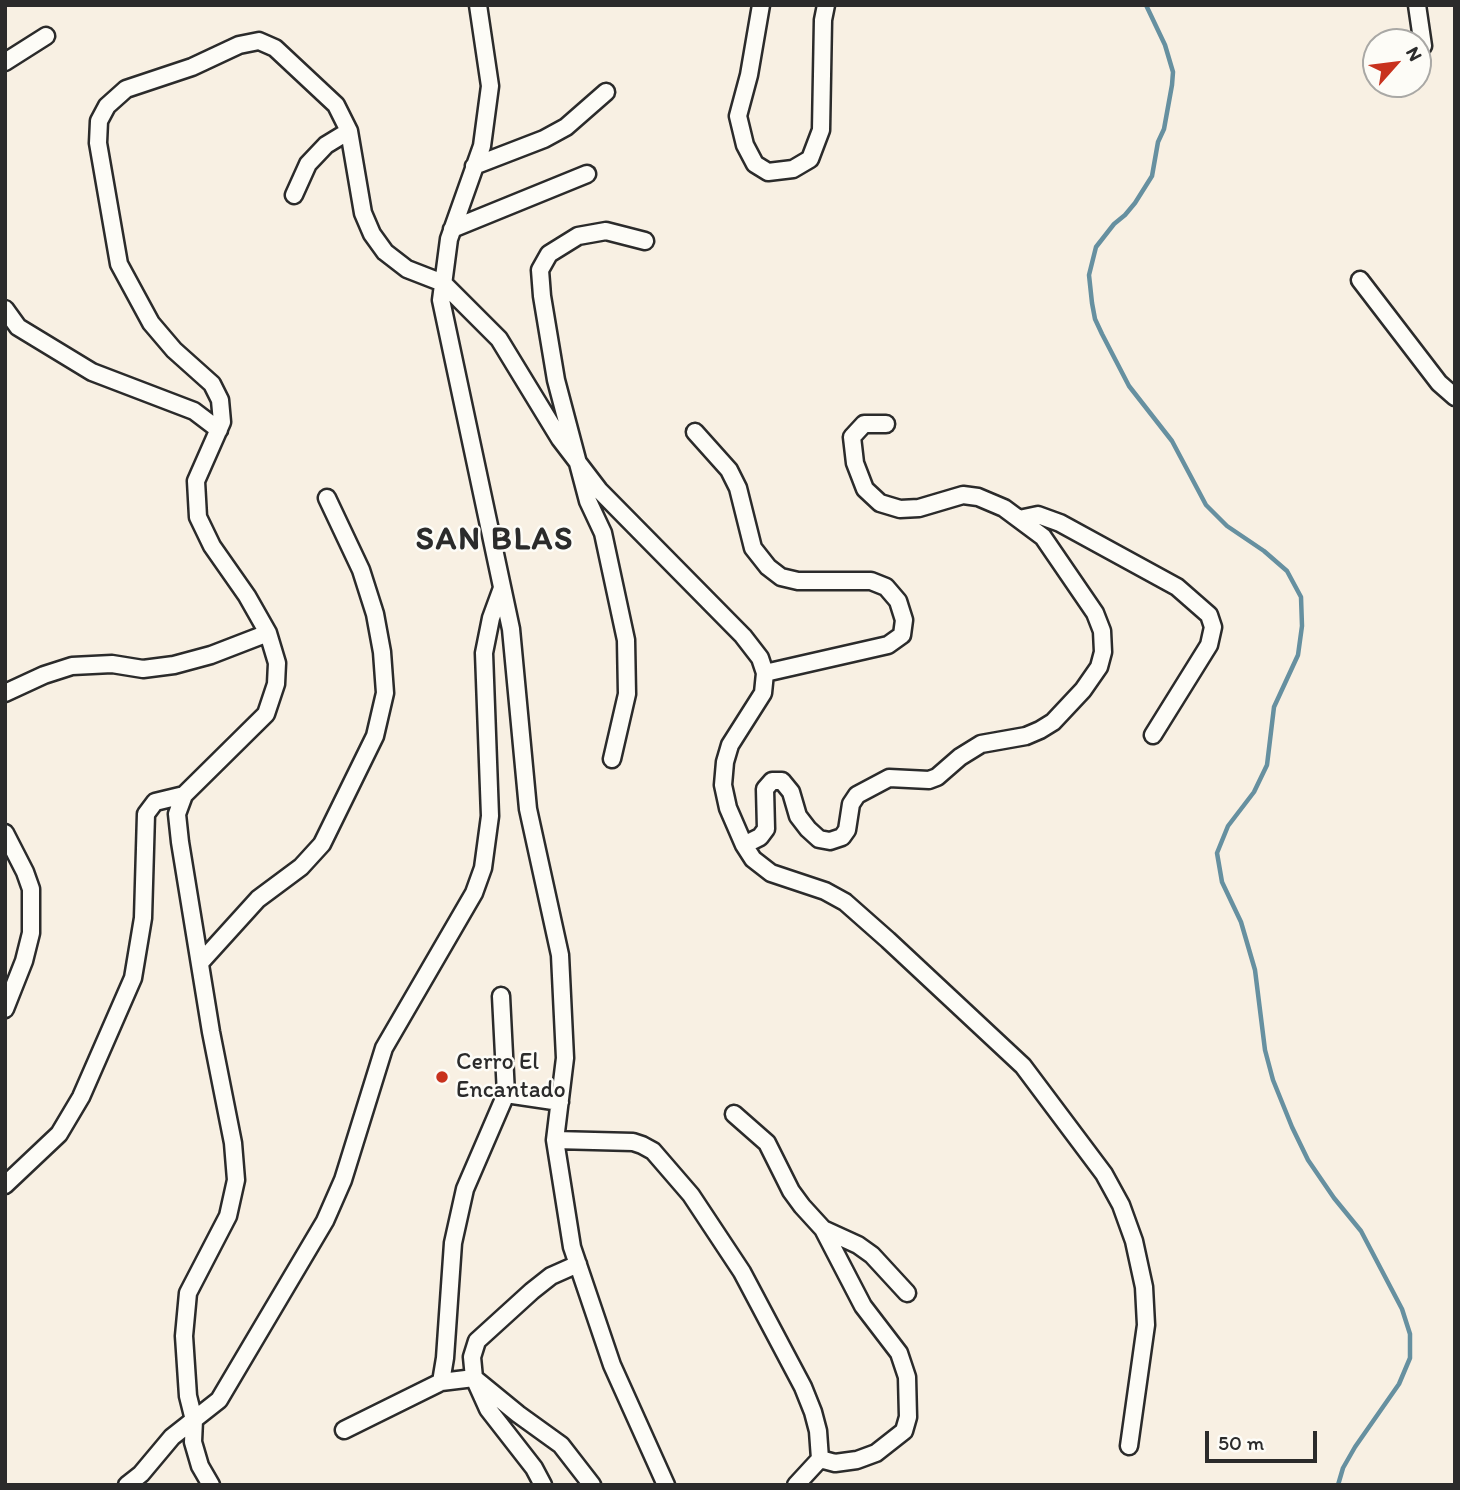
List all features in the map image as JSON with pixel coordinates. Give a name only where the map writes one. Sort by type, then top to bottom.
[{"type":"street","points":[[478,5],[490,86],[482,146],[452,229],[441,300],[511,629],[528,809],[560,955],[565,1058],[555,1140],[572,1247],[612,1365],[666,1485]]},
{"type":"street","points":[[761,5],[749,75],[738,116],[745,145],[755,164],[768,172],[793,169],[810,159],[821,130],[823,20],[827,5]]},
{"type":"street","points":[[1417,5],[1420,28]]},
{"type":"street","points":[[5,62],[46,36]]},
{"type":"street","points":[[211,1485],[200,1466],[193,1442],[194,1420],[188,1396],[184,1336],[188,1293],[228,1216],[236,1180],[233,1143],[200,962],[177,814],[184,795],[266,714],[276,684],[277,663],[268,633],[247,596],[212,546],[198,517],[196,481],[222,422],[220,400],[212,384],[174,350],[151,323],[120,264],[98,143],[99,121],[107,106],[126,89],[192,67],[239,45],[259,41],[275,48],[336,105],[348,131],[363,213],[372,234],[385,252],[407,269],[443,284],[499,339],[560,439],[599,490],[743,635],[760,658],[765,673],[763,693],[730,746],[724,762],[723,785],[728,808],[753,859],[771,873],[825,891],[845,902],[898,949],[1023,1066],[1104,1174],[1121,1205],[1134,1241],[1143,1287],[1146,1325],[1129,1446]]},
{"type":"street","points":[[474,166],[544,139],[566,127],[606,92]]},
{"type":"street","points":[[294,195],[308,164],[326,145],[348,131]]},
{"type":"street","points":[[452,229],[587,174]]},
{"type":"street","points":[[612,759],[626,694],[626,640],[603,533],[588,501],[556,380],[540,270],[549,254],[578,236],[606,231],[645,241]]},
{"type":"street","points":[[1360,280],[1439,383],[1455,397]]},
{"type":"street","points":[[5,309],[18,327],[92,372],[194,411],[219,430]]},
{"type":"street","points":[[744,845],[760,837],[766,829],[765,789],[772,781],[782,781],[791,792],[798,816],[819,838],[830,841],[842,837],[847,830],[851,804],[857,795],[870,786],[889,778],[929,780],[981,744],[1026,736],[1040,730],[1053,722],[1083,690],[1098,667],[1103,652],[1102,631],[1095,612],[1043,537],[1004,508],[978,497],[963,495],[919,508],[900,509],[880,503],[865,489],[852,451],[852,437],[864,424],[886,424]]},
{"type":"street","points":[[695,432],[729,470],[738,488],[752,548],[768,567],[781,577],[798,581],[872,581],[886,587],[898,601],[904,620],[902,635],[888,645],[765,673]]},
{"type":"street","points":[[200,962],[258,899],[301,867],[322,844],[375,736],[385,693],[382,652],[375,614],[361,570],[327,498]]},
{"type":"street","points":[[1019,519],[1038,515],[1060,523],[1177,587],[1209,615],[1213,627],[1209,645],[1153,735]]},
{"type":"street","points":[[127,1485],[141,1474],[172,1437],[219,1400],[325,1221],[343,1180],[384,1048],[474,893],[483,868],[490,816],[484,653],[491,618],[502,588]]},
{"type":"street","points":[[5,693],[44,675],[72,666],[112,664],[143,669],[174,665],[211,655],[268,633]]},
{"type":"street","points":[[5,1185],[59,1134],[81,1097],[133,978],[143,918],[146,814],[155,802],[184,795]]},
{"type":"street","points":[[5,833],[26,872],[31,889],[31,933],[24,961],[5,1009]]},
{"type":"street","points":[[441,1382],[453,1243],[465,1189],[506,1094],[501,996]]},
{"type":"street","points":[[506,1094],[560,1102]]},
{"type":"street","points":[[734,1114],[767,1143],[792,1191],[823,1229],[863,1306],[899,1353],[907,1377],[908,1418],[904,1431],[876,1453],[846,1461],[820,1459]]},
{"type":"street","points":[[555,1140],[642,1144],[653,1151],[691,1195],[742,1272],[803,1387],[818,1431],[820,1459],[796,1485]]},
{"type":"street","points":[[823,1229],[858,1245],[872,1255],[907,1293]]},
{"type":"street","points":[[543,1485],[534,1468],[488,1409],[474,1378],[472,1357],[477,1341],[551,1276],[578,1264]]},
{"type":"street","points":[[344,1430],[441,1382],[474,1378],[561,1445],[592,1485]]},
{"type":"waterway","points":[[1146,5],[1165,45],[1173,72],[1172,85],[1152,176],[1135,203],[1096,247],[1089,275],[1092,303],[1095,319],[1129,386],[1172,441],[1206,505],[1227,526],[1264,551],[1287,571],[1301,597],[1302,626],[1298,655],[1274,707],[1267,765],[1254,792],[1228,826],[1217,853],[1222,882],[1241,922],[1255,970],[1265,1050],[1273,1080],[1308,1160],[1361,1231],[1402,1309],[1410,1334],[1410,1358],[1399,1384],[1355,1447],[1343,1468],[1338,1485]]},
{"type":"place","name":"Cerro El Encantado","points":[[442,1077]]},
{"type":"district","name":"SAN BLAS","points":[[495,541]]}]
